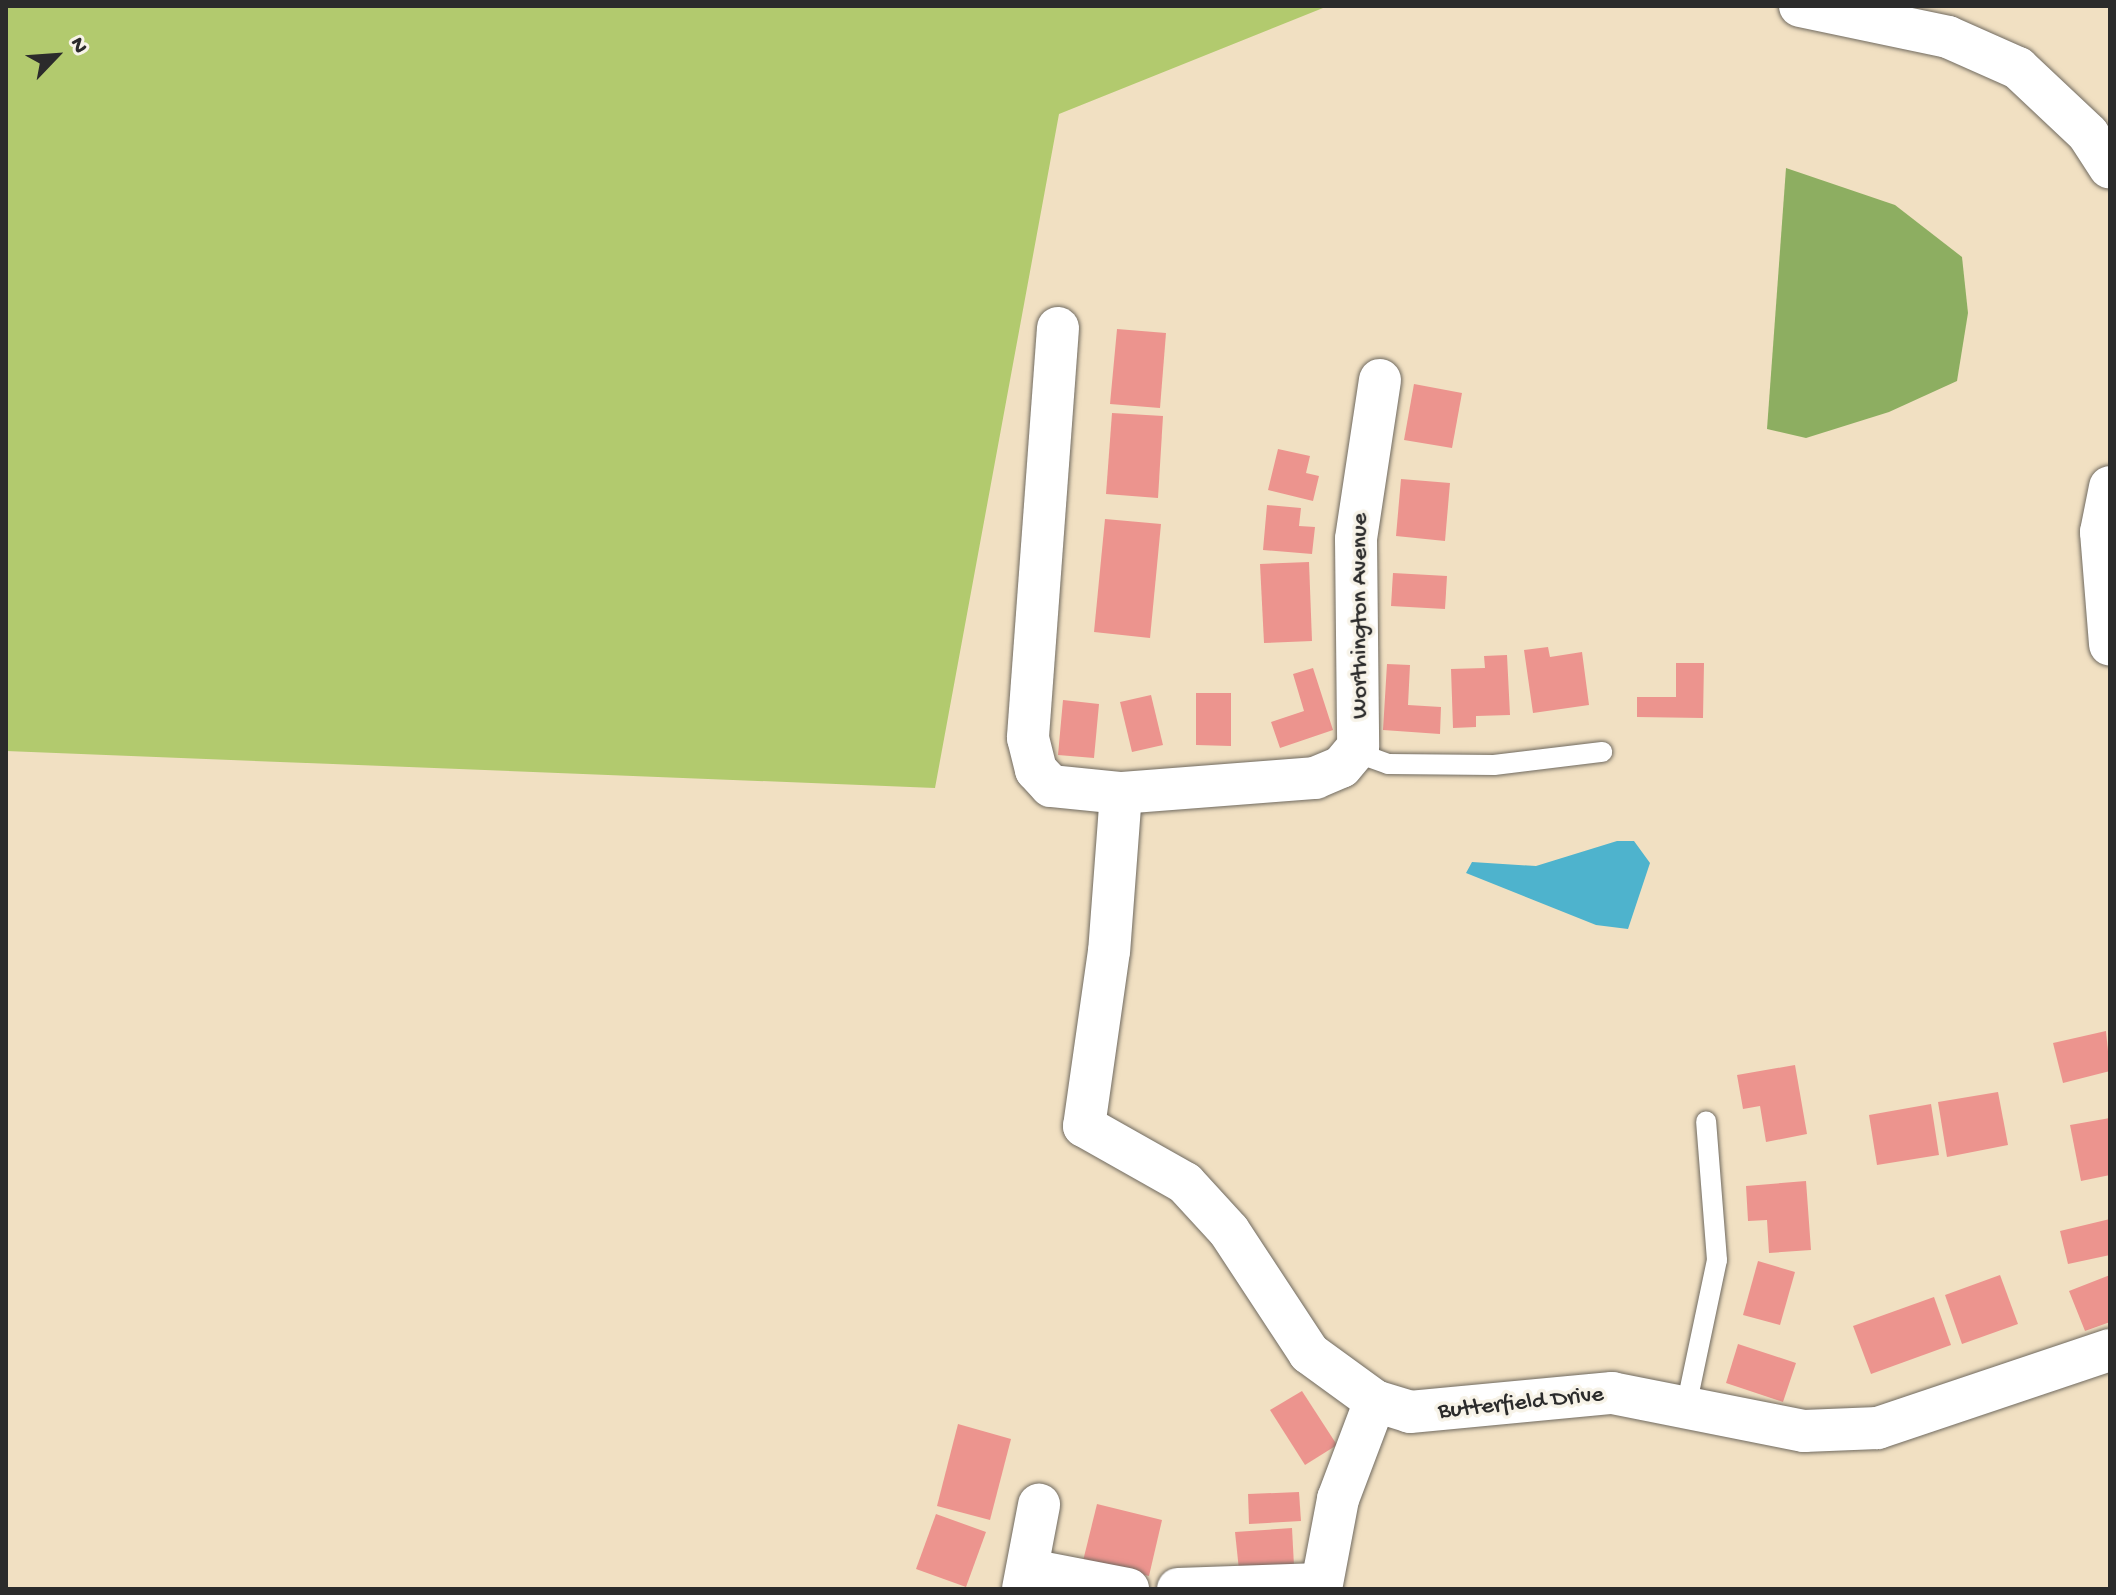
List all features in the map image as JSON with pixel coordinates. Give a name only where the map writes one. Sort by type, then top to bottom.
[{"type":"street","points":[[1800,6],[1948,37],[2018,68],[2056,99],[2110,168]]},
{"type":"street","name":"Worthington Avenue","points":[[1058,328],[1028,738],[1036,770],[1051,786],[1121,793],[1315,778],[1355,752],[1363,708],[1356,539],[1380,380]]},
{"type":"street","points":[[2110,487],[2101,532],[2110,645]]},
{"type":"street","name":"Butterfield Drive","points":[[1121,793],[1109,951],[1084,1126],[1136,1150],[1202,1199],[1309,1353],[1375,1401],[1434,1414],[1592,1393],[1686,1407],[1804,1431],[1878,1428],[2110,1350]]},
{"type":"street","points":[[1178,1589],[1320,1586],[1338,1499],[1375,1401]]},
{"type":"street","points":[[1039,1505],[1026,1580],[1128,1589]]},
{"type":"lane","points":[[1355,752],[1388,764],[1494,765],[1602,752]]},
{"type":"lane","points":[[1686,1407],[1717,1260],[1706,1121]]},
{"type":"green space","points":[[6,6],[1328,6],[1059,114],[935,788],[6,751]]},
{"type":"green space","points":[[1786,168],[1895,205],[1962,257],[1968,313],[1957,381],[1889,412],[1806,438],[1767,429]]},
{"type":"water","points":[[1617,841],[1634,841],[1650,863],[1628,929],[1596,925],[1466,873],[1472,862],[1536,866]]},
{"type":"building","points":[[1117,329],[1166,333],[1160,408],[1110,404]]},
{"type":"building","points":[[1414,384],[1462,393],[1452,448],[1404,440]]},
{"type":"building","points":[[1112,413],[1163,416],[1158,498],[1106,494]]},
{"type":"building","points":[[1278,449],[1310,456],[1306,473],[1319,476],[1313,501],[1268,490]]},
{"type":"building","points":[[1401,479],[1450,483],[1445,541],[1396,536]]},
{"type":"building","points":[[1267,505],[1301,508],[1299,526],[1315,527],[1312,554],[1263,550]]},
{"type":"building","points":[[1105,519],[1161,524],[1150,638],[1094,632]]},
{"type":"building","points":[[1309,562],[1312,641],[1264,643],[1260,564]]},
{"type":"building","points":[[1393,573],[1447,576],[1445,609],[1391,606]]},
{"type":"building","points":[[1548,647],[1550,657],[1582,652],[1589,705],[1533,713],[1524,650]]},
{"type":"building","points":[[1507,655],[1510,715],[1476,716],[1476,727],[1453,728],[1451,669],[1485,668],[1484,656]]},
{"type":"building","points":[[1676,663],[1704,663],[1703,718],[1637,717],[1637,697],[1676,697]]},
{"type":"building","points":[[1387,664],[1410,665],[1408,705],[1441,707],[1440,734],[1383,730]]},
{"type":"building","points":[[1313,668],[1333,730],[1280,748],[1271,722],[1304,711],[1293,674]]},
{"type":"building","points":[[1196,693],[1231,693],[1231,746],[1196,745]]},
{"type":"building","points":[[1151,695],[1163,745],[1132,752],[1120,702]]},
{"type":"building","points":[[1063,700],[1099,704],[1094,758],[1058,755]]},
{"type":"building","points":[[2106,1031],[2110,1071],[2063,1083],[2053,1043]]},
{"type":"building","points":[[1795,1065],[1807,1134],[1766,1142],[1760,1106],[1743,1109],[1737,1075]]},
{"type":"building","points":[[1998,1092],[2008,1145],[1947,1157],[1938,1102]]},
{"type":"building","points":[[1931,1104],[1939,1155],[1877,1165],[1869,1115]]},
{"type":"building","points":[[2110,1118],[2110,1175],[2081,1181],[2070,1125]]},
{"type":"building","points":[[1806,1181],[1811,1250],[1769,1253],[1767,1220],[1748,1221],[1746,1186]]},
{"type":"building","points":[[2110,1219],[2110,1255],[2068,1264],[2060,1231]]},
{"type":"building","points":[[1758,1261],[1795,1272],[1780,1325],[1743,1315]]},
{"type":"building","points":[[2000,1275],[2018,1324],[1962,1344],[1945,1295]]},
{"type":"building","points":[[2110,1275],[2110,1322],[2085,1331],[2069,1291]]},
{"type":"building","points":[[1934,1297],[1951,1345],[1871,1374],[1853,1326]]},
{"type":"building","points":[[1738,1344],[1796,1363],[1783,1402],[1726,1383]]},
{"type":"building","points":[[1302,1391],[1337,1445],[1305,1465],[1270,1410]]},
{"type":"building","points":[[958,1424],[1011,1439],[990,1520],[937,1506]]},
{"type":"building","points":[[1299,1492],[1301,1521],[1249,1524],[1248,1494]]},
{"type":"building","points":[[1097,1504],[1162,1520],[1149,1576],[1083,1561]]},
{"type":"building","points":[[936,1514],[986,1532],[966,1587],[916,1569]]},
{"type":"building","points":[[1292,1528],[1294,1566],[1239,1570],[1235,1532]]}]
